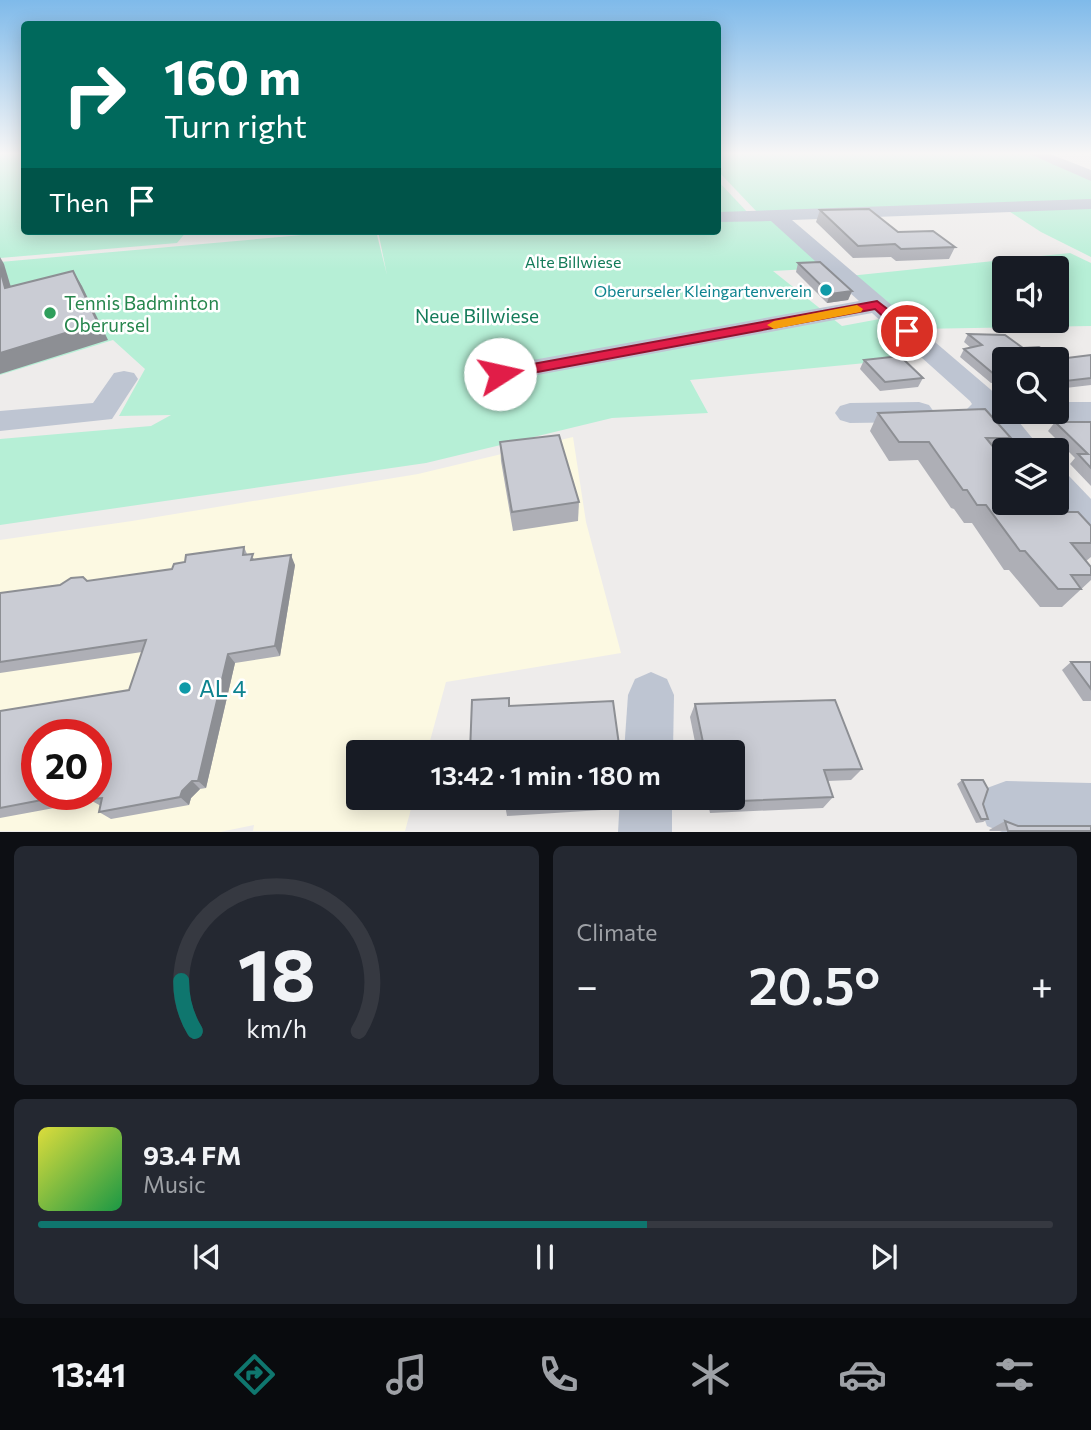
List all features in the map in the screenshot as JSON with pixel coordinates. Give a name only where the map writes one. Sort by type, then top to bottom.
[{"type":"street","points":[[721,217],[1091,204]]},
{"type":"street","points":[[775,215],[980,395],[992,411]]},
{"type":"street","points":[[500,374],[877,305]]},
{"type":"street","points":[[0,421],[102,411],[124,379]]},
{"type":"street","points":[[850,413],[992,411]]},
{"type":"street","points":[[1069,412],[1091,412]]},
{"type":"street","points":[[1003,424],[1016,438]]},
{"type":"street","points":[[1069,498],[1091,523]]},
{"type":"street","points":[[649,740],[651,695]]},
{"type":"street","points":[[1006,807],[1091,809]]},
{"type":"street","points":[[645,831],[646,810]]},
{"type":"shaded area","points":[[573,437],[586,522],[621,653],[446,682],[430,740],[346,740],[346,810],[411,810],[405,831],[253,831],[254,825],[220,832],[0,831],[0,540],[418,474]]},
{"type":"green space","points":[[0,191],[21,191],[21,235],[184,235],[177,243],[0,258]]},
{"type":"green space","points":[[721,191],[727,191],[749,214],[721,215]]},
{"type":"green space","points":[[737,191],[1091,191],[1091,201],[757,212]]},
{"type":"green space","points":[[1091,208],[1091,257],[1041,232],[1007,210]]},
{"type":"green space","points":[[721,218],[771,218],[827,268],[773,271],[842,326],[885,318],[928,357],[690,380],[708,413],[612,418],[426,463],[0,525],[0,439],[151,426],[171,415],[119,416],[145,369],[113,340],[0,375],[0,262],[303,235],[377,235],[387,275],[379,235],[721,235]]},
{"type":"green space","points":[[1070,253],[1091,263],[1091,326],[1069,326],[1069,256],[1041,256]]},
{"type":"green space","points":[[992,261],[992,328],[915,329],[849,276]]},
{"type":"building","points":[[869,209],[898,232],[933,231],[955,247],[901,249],[895,244],[858,246],[820,210]]},
{"type":"building","points":[[820,262],[852,291],[830,294],[798,263]]},
{"type":"building","points":[[0,269],[5,288],[73,271],[98,323],[0,353]]},
{"type":"building","points":[[968,334],[1005,335],[1022,347],[992,347],[992,372],[964,349],[982,345]]},
{"type":"building","points":[[1091,355],[1091,378],[1069,381],[1069,358]]},
{"type":"building","points":[[900,356],[923,378],[885,382],[864,360]]},
{"type":"building","points":[[985,409],[992,417],[992,424],[998,424],[1011,438],[986,438],[992,445],[992,513],[986,505],[977,505],[967,490],[963,490],[929,442],[899,442],[878,413]]},
{"type":"building","points":[[1091,422],[1091,468],[1078,454],[1088,454],[1057,424]]},
{"type":"building","points":[[559,435],[579,502],[512,512],[500,442]]},
{"type":"building","points":[[1069,512],[1078,512],[1091,526],[1091,543],[1071,543],[1091,567],[1091,575],[1071,575],[1081,589],[1058,589],[1025,551],[1020,551],[993,515],[1069,515]]},
{"type":"building","name":"AL 4","points":[[244,547],[243,555],[253,554],[251,560],[291,555],[275,646],[228,654],[198,781],[192,781],[180,797],[112,810],[112,719],[21,719],[21,804],[0,808],[0,711],[129,690],[146,640],[0,662],[0,593],[60,585],[71,578],[83,577],[87,581],[172,569],[174,564],[185,562],[186,555]]},
{"type":"building","points":[[1071,662],[1091,662],[1091,689]]},
{"type":"building","points":[[509,698],[509,706],[613,701],[618,740],[470,740],[472,700]]},
{"type":"building","points":[[835,700],[862,769],[824,770],[833,797],[745,801],[745,740],[702,740],[695,704]]},
{"type":"building","points":[[962,780],[983,780],[988,789],[983,804],[988,819],[981,819]]},
{"type":"building","points":[[1005,821],[1018,826],[1091,826],[1091,831],[1008,831]]},
{"type":"slow traffic","points":[[774,325],[857,309]]},
{"type":"place","name":"Oberurseler Kleingartenverein","points":[[826,290]]},
{"type":"place","name":"Tennis Badminton Oberursel","points":[[50,313]]},
{"type":"place","name":"AL 4","points":[[185,688]]},
{"type":"route","points":[[500,374],[877,305],[907,331]]},
{"type":"park label","name":"Alte Billwiese","points":[[573,261]]},
{"type":"park label","name":"Neue Billwiese","points":[[477,315]]}]
